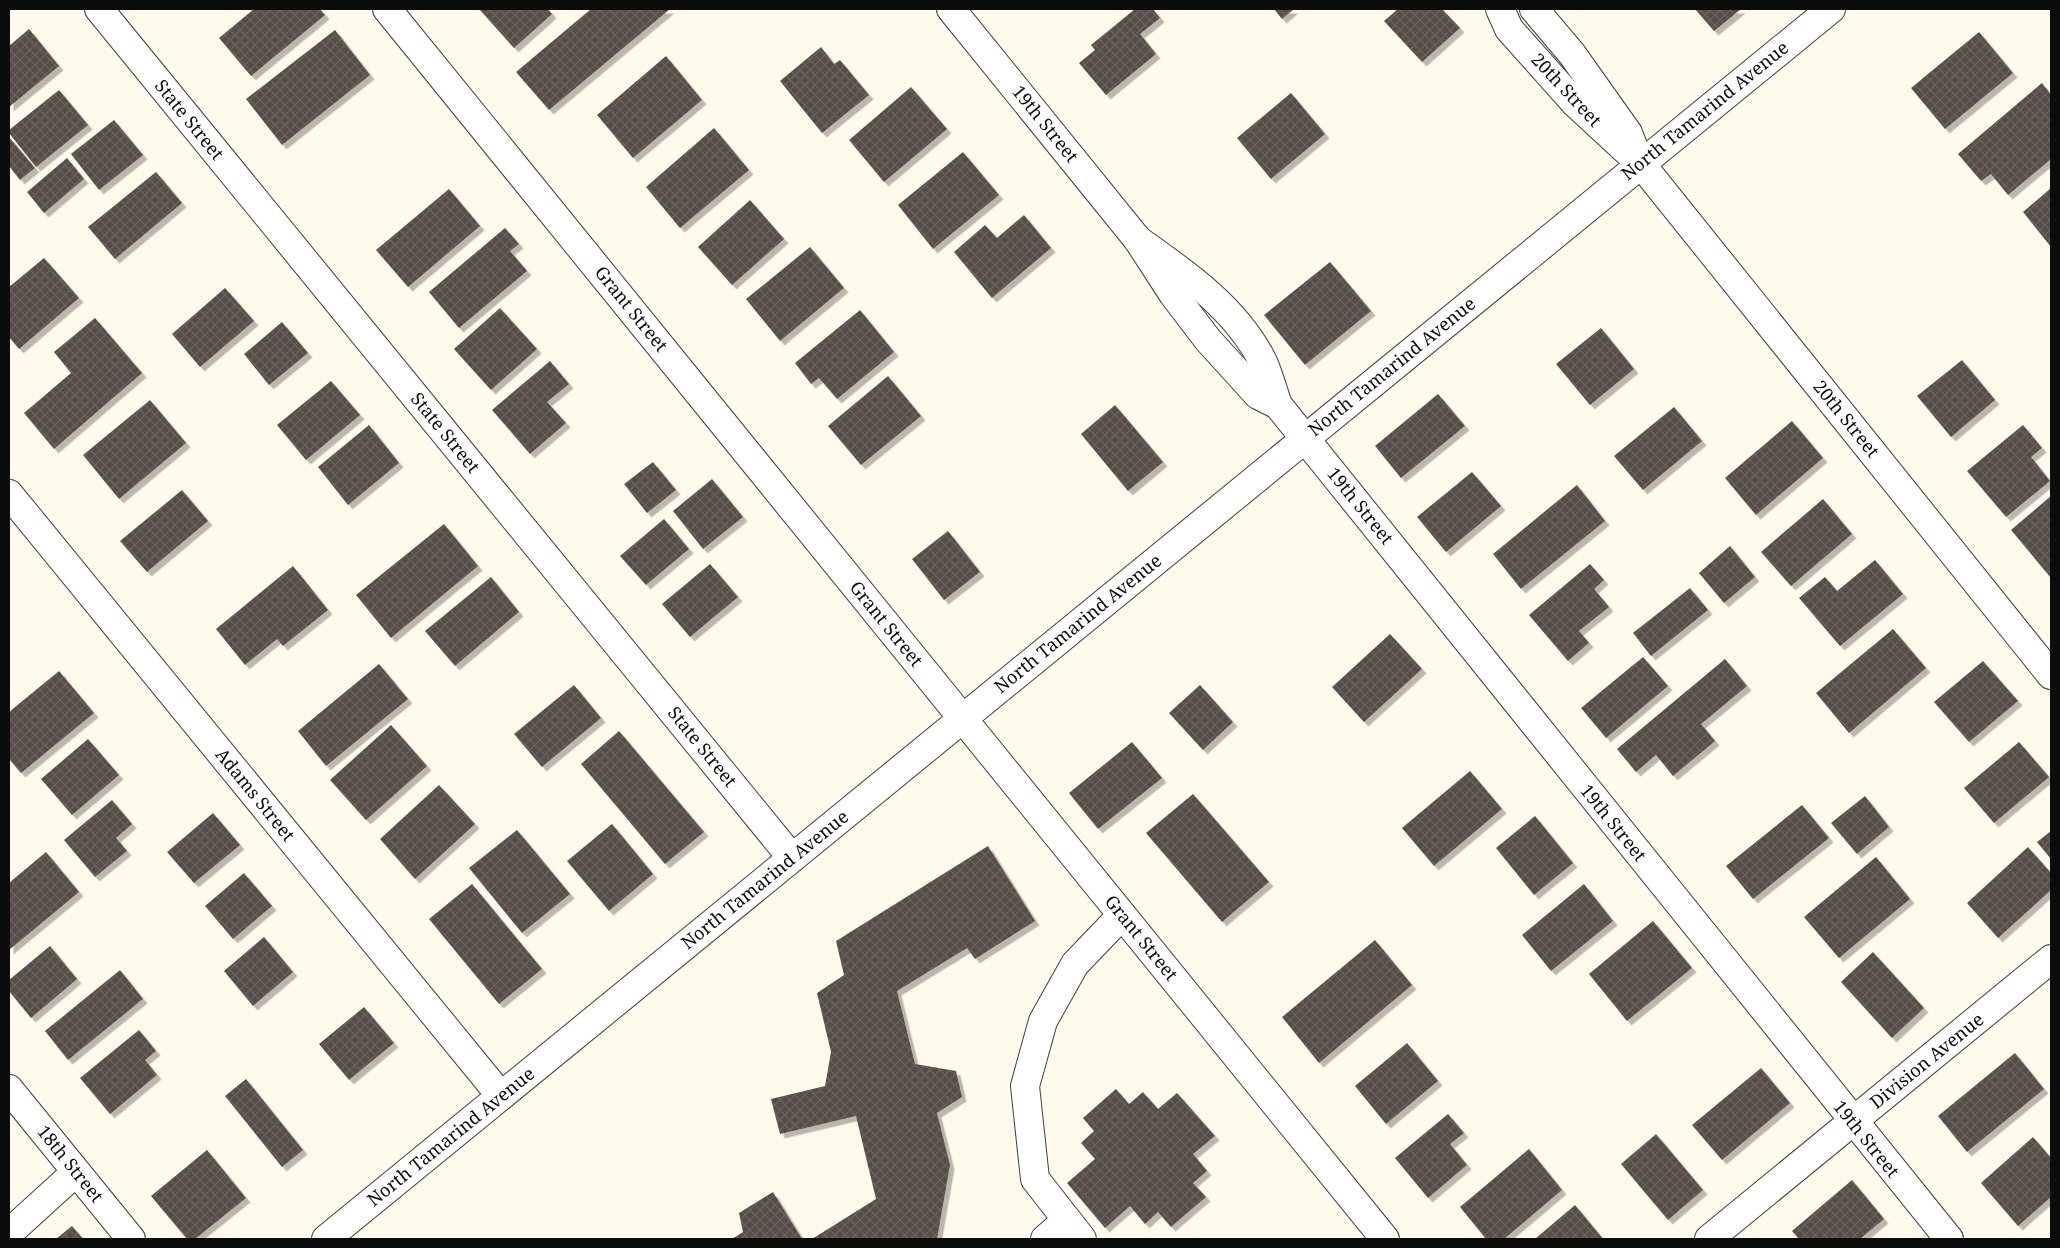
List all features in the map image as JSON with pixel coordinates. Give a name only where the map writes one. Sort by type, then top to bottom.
[{"type":"street","name":"State Street","points":[[99,9],[792,858]]},
{"type":"street","name":"Grant Street","points":[[386,9],[1122,915],[1373,1235]]},
{"type":"street","name":"19th Street","points":[[951,9],[1138,240],[1191,276],[1240,326],[1263,362],[1278,405],[1852,1122],[1949,1239]]},
{"type":"street","name":"20th Street","points":[[1500,9],[1509,30],[1568,95],[1641,164],[2051,675]]},
{"type":"street","name":"20th Street","points":[[1534,9],[1578,62],[1628,133],[1641,164]]},
{"type":"street","name":"North Tamarind Avenue","points":[[326,1239],[1831,9]]},
{"type":"street","name":"Adams Street","points":[[9,494],[501,1096]]},
{"type":"street","points":[[1045,1239],[1075,1230],[1035,1179],[1025,1086],[1043,1021],[1070,972],[1075,964],[1122,915]]},
{"type":"street","name":"Division Avenue","points":[[1709,1239],[2051,960]]},
{"type":"street","name":"18th Street","points":[[9,1089],[131,1239]]},
{"type":"street","points":[[9,1233],[76,1172]]},
{"type":"building","points":[[254,9],[320,9],[325,15],[251,76],[219,38]]},
{"type":"building","points":[[479,9],[548,9],[552,14],[514,48]]},
{"type":"building","points":[[591,9],[670,9],[549,110],[516,72]]},
{"type":"building","points":[[1135,9],[1153,9],[1160,18],[1140,34],[1156,54],[1106,95],[1079,63],[1095,50],[1091,45]]},
{"type":"building","points":[[1274,9],[1294,9],[1282,19]]},
{"type":"building","points":[[1398,9],[1442,9],[1460,28],[1422,62],[1384,21]]},
{"type":"building","points":[[1695,9],[1741,9],[1714,31]]},
{"type":"building","points":[[29,29],[59,66],[9,107],[9,46]]},
{"type":"building","points":[[335,30],[370,75],[282,145],[246,99]]},
{"type":"building","points":[[1979,32],[2013,73],[1945,129],[1911,88]]},
{"type":"building","points":[[821,47],[834,64],[840,60],[869,95],[822,133],[780,81]]},
{"type":"building","points":[[666,56],[702,100],[633,158],[597,115]]},
{"type":"building","points":[[2042,83],[2051,95],[2051,159],[2008,195],[1991,174],[1981,181],[1958,154]]},
{"type":"building","points":[[911,87],[947,129],[884,182],[849,140]]},
{"type":"building","points":[[59,90],[88,125],[36,167],[9,133],[9,130]]},
{"type":"building","points":[[1291,93],[1325,134],[1271,179],[1237,138]]},
{"type":"building","points":[[114,120],[143,155],[99,190],[71,154]]},
{"type":"building","points":[[714,128],[749,170],[680,228],[646,187]]},
{"type":"building","points":[[9,137],[35,168],[20,180],[9,166]]},
{"type":"building","points":[[963,152],[999,195],[933,249],[898,205]]},
{"type":"building","points":[[67,158],[84,179],[44,213],[27,192]]},
{"type":"building","points":[[156,172],[182,203],[115,259],[88,227]]},
{"type":"building","points":[[2051,188],[2051,247],[2023,212]]},
{"type":"building","points":[[449,189],[480,226],[408,287],[376,250]]},
{"type":"building","points":[[750,200],[784,239],[732,285],[698,247]]},
{"type":"building","points":[[1024,215],[1051,248],[992,298],[954,252],[985,225],[997,238]]},
{"type":"building","points":[[505,228],[519,244],[510,251],[527,271],[459,328],[429,292]]},
{"type":"building","points":[[810,247],[844,288],[780,341],[746,299]]},
{"type":"building","points":[[44,258],[79,298],[19,349],[9,337],[9,287]]},
{"type":"building","points":[[1330,262],[1371,311],[1305,365],[1264,315]]},
{"type":"building","points":[[225,288],[254,321],[200,367],[172,334]]},
{"type":"building","points":[[500,308],[537,349],[491,390],[454,349]]},
{"type":"building","points":[[860,310],[894,352],[837,399],[819,378],[811,384],[795,363]]},
{"type":"building","points":[[95,318],[142,373],[54,449],[24,413],[71,373],[54,352]]},
{"type":"building","points":[[282,322],[308,353],[269,385],[244,354]]},
{"type":"building","points":[[1601,328],[1634,369],[1590,405],[1556,364]]},
{"type":"building","points":[[1962,360],[1995,400],[1951,437],[1917,396]]},
{"type":"building","points":[[550,361],[569,384],[547,402],[566,423],[530,454],[492,410]]},
{"type":"building","points":[[888,376],[921,416],[861,465],[828,426]]},
{"type":"building","points":[[331,381],[360,415],[306,460],[277,425]]},
{"type":"building","points":[[1438,394],[1465,426],[1401,478],[1375,446]]},
{"type":"building","points":[[150,400],[186,443],[119,499],[83,455]]},
{"type":"building","points":[[1115,405],[1163,462],[1128,491],[1081,434]]},
{"type":"building","points":[[1674,407],[1702,441],[1643,490],[1614,456]]},
{"type":"building","points":[[1792,421],[1823,458],[1756,515],[1725,478]]},
{"type":"building","points":[[369,425],[399,463],[348,505],[318,467]]},
{"type":"building","points":[[2023,425],[2042,448],[2031,457],[2050,481],[2006,517],[1967,471]]},
{"type":"building","points":[[653,462],[676,490],[647,513],[624,484]]},
{"type":"building","points":[[1472,472],[1501,506],[1446,552],[1417,517]]},
{"type":"building","points":[[712,479],[743,517],[703,549],[673,511]]},
{"type":"building","points":[[1577,485],[1605,521],[1521,589],[1493,554]]},
{"type":"building","points":[[182,490],[208,521],[147,572],[120,541]]},
{"type":"building","points":[[2051,496],[2051,578],[2011,530]]},
{"type":"building","points":[[1823,499],[1852,534],[1791,586],[1761,552]]},
{"type":"building","points":[[664,519],[689,549],[646,585],[620,556]]},
{"type":"building","points":[[444,524],[478,566],[391,638],[356,595]]},
{"type":"building","points":[[948,531],[980,572],[944,600],[912,559]]},
{"type":"building","points":[[1730,546],[1755,577],[1724,603],[1699,573]]},
{"type":"building","points":[[1875,560],[1903,594],[1840,646],[1799,598],[1825,577],[1837,591]]},
{"type":"building","points":[[710,564],[738,597],[690,637],[662,604]]},
{"type":"building","points":[[1590,564],[1604,580],[1594,589],[1609,607],[1579,631],[1589,643],[1568,661],[1529,615]]},
{"type":"building","points":[[293,566],[328,610],[283,646],[277,639],[245,665],[216,629]]},
{"type":"building","points":[[491,577],[519,612],[455,666],[425,631]]},
{"type":"building","points":[[1690,588],[1708,610],[1651,656],[1633,633]]},
{"type":"building","points":[[1893,629],[1926,668],[1849,733],[1816,693]]},
{"type":"building","points":[[1390,634],[1422,669],[1364,722],[1332,687]]},
{"type":"building","points":[[1643,657],[1668,686],[1606,738],[1581,708]]},
{"type":"building","points":[[1725,659],[1747,686],[1701,724],[1715,741],[1673,776],[1656,755],[1636,772],[1617,749]]},
{"type":"building","points":[[1983,661],[2018,701],[1969,742],[1934,702]]},
{"type":"building","points":[[379,664],[408,699],[326,766],[298,731]]},
{"type":"building","points":[[59,671],[94,713],[21,773],[9,759],[9,712]]},
{"type":"building","points":[[574,685],[601,718],[542,767],[514,734]]},
{"type":"building","points":[[1200,685],[1233,722],[1203,750],[1169,713]]},
{"type":"building","points":[[391,725],[427,766],[366,820],[330,780]]},
{"type":"building","points":[[619,731],[704,832],[665,864],[581,764]]},
{"type":"building","points":[[88,739],[119,775],[72,815],[41,779]]},
{"type":"building","points":[[1132,742],[1162,778],[1098,829],[1069,793]]},
{"type":"building","points":[[2019,742],[2049,777],[1994,823],[1964,788]]},
{"type":"building","points":[[1470,771],[1502,809],[1434,866],[1402,828]]},
{"type":"building","points":[[439,785],[475,824],[415,879],[380,839]]},
{"type":"building","points":[[1193,794],[1269,882],[1222,922],[1146,833]]},
{"type":"building","points":[[1865,796],[1889,827],[1857,854],[1831,823]]},
{"type":"building","points":[[112,800],[132,824],[116,838],[127,851],[95,877],[64,840]]},
{"type":"building","points":[[1802,805],[1829,838],[1753,899],[1726,866]]},
{"type":"building","points":[[213,813],[240,845],[194,883],[167,852]]},
{"type":"building","points":[[1535,816],[1573,863],[1534,895],[1496,848]]},
{"type":"building","points":[[612,824],[653,874],[609,911],[567,861]]},
{"type":"building","points":[[517,830],[570,894],[522,933],[469,868]]},
{"type":"building","points":[[2051,831],[2051,859],[2037,842]]},
{"type":"building","points":[[988,846],[1035,921],[975,959],[967,948],[897,991],[915,1064],[956,1071],[962,1097],[937,1113],[950,1165],[937,1239],[812,1239],[876,1199],[856,1116],[780,1134],[771,1099],[825,1086],[831,1052],[817,993],[844,975],[836,941]]},
{"type":"building","points":[[2028,847],[2051,873],[2051,890],[1998,938],[1967,903]]},
{"type":"building","points":[[46,852],[79,892],[9,950],[9,883]]},
{"type":"building","points":[[1876,857],[1910,899],[1839,958],[1804,917]]},
{"type":"building","points":[[244,873],[272,906],[233,939],[205,906]]},
{"type":"building","points":[[472,884],[542,969],[499,1004],[429,919]]},
{"type":"building","points":[[1584,884],[1613,921],[1551,971],[1522,935]]},
{"type":"building","points":[[1653,921],[1692,968],[1627,1021],[1589,974]]},
{"type":"building","points":[[264,937],[293,972],[253,1006],[224,971]]},
{"type":"building","points":[[1375,940],[1412,985],[1319,1063],[1282,1017]]},
{"type":"building","points":[[50,946],[77,979],[31,1018],[9,991],[9,980]]},
{"type":"building","points":[[1873,952],[1924,1008],[1892,1038],[1841,982]]},
{"type":"building","points":[[120,970],[143,999],[68,1060],[45,1031]]},
{"type":"building","points":[[364,1007],[394,1043],[349,1080],[319,1044]]},
{"type":"building","points":[[139,1030],[156,1051],[145,1060],[157,1075],[110,1114],[80,1078]]},
{"type":"building","points":[[1407,1043],[1438,1081],[1386,1124],[1355,1086]]},
{"type":"building","points":[[2015,1053],[2044,1089],[1967,1152],[1938,1116]]},
{"type":"building","points":[[1761,1068],[1790,1103],[1722,1160],[1692,1125]]},
{"type":"building","points":[[246,1079],[303,1150],[282,1167],[225,1096]]},
{"type":"building","points":[[1116,1089],[1129,1104],[1143,1092],[1158,1109],[1177,1093],[1215,1136],[1193,1154],[1207,1171],[1193,1183],[1206,1197],[1171,1227],[1158,1212],[1145,1224],[1130,1206],[1105,1228],[1067,1183],[1095,1159],[1081,1143],[1094,1131],[1083,1118]]},
{"type":"building","points":[[1448,1114],[1464,1133],[1450,1144],[1467,1165],[1428,1198],[1395,1158]]},
{"type":"building","points":[[1656,1134],[1703,1190],[1668,1220],[1621,1164]]},
{"type":"building","points":[[2033,1137],[2051,1158],[2051,1197],[2018,1226],[1981,1183]]},
{"type":"building","points":[[1529,1149],[1562,1190],[1504,1239],[1486,1239],[1460,1207]]},
{"type":"building","points":[[207,1150],[246,1198],[195,1239],[187,1239],[151,1196]]},
{"type":"building","points":[[1852,1180],[1884,1219],[1860,1239],[1799,1239],[1792,1231]]},
{"type":"building","points":[[773,1192],[802,1239],[732,1239],[743,1232],[739,1213]]},
{"type":"building","points":[[1575,1205],[1603,1239],[1535,1239]]},
{"type":"building","points":[[72,1226],[83,1239],[56,1239]]}]
